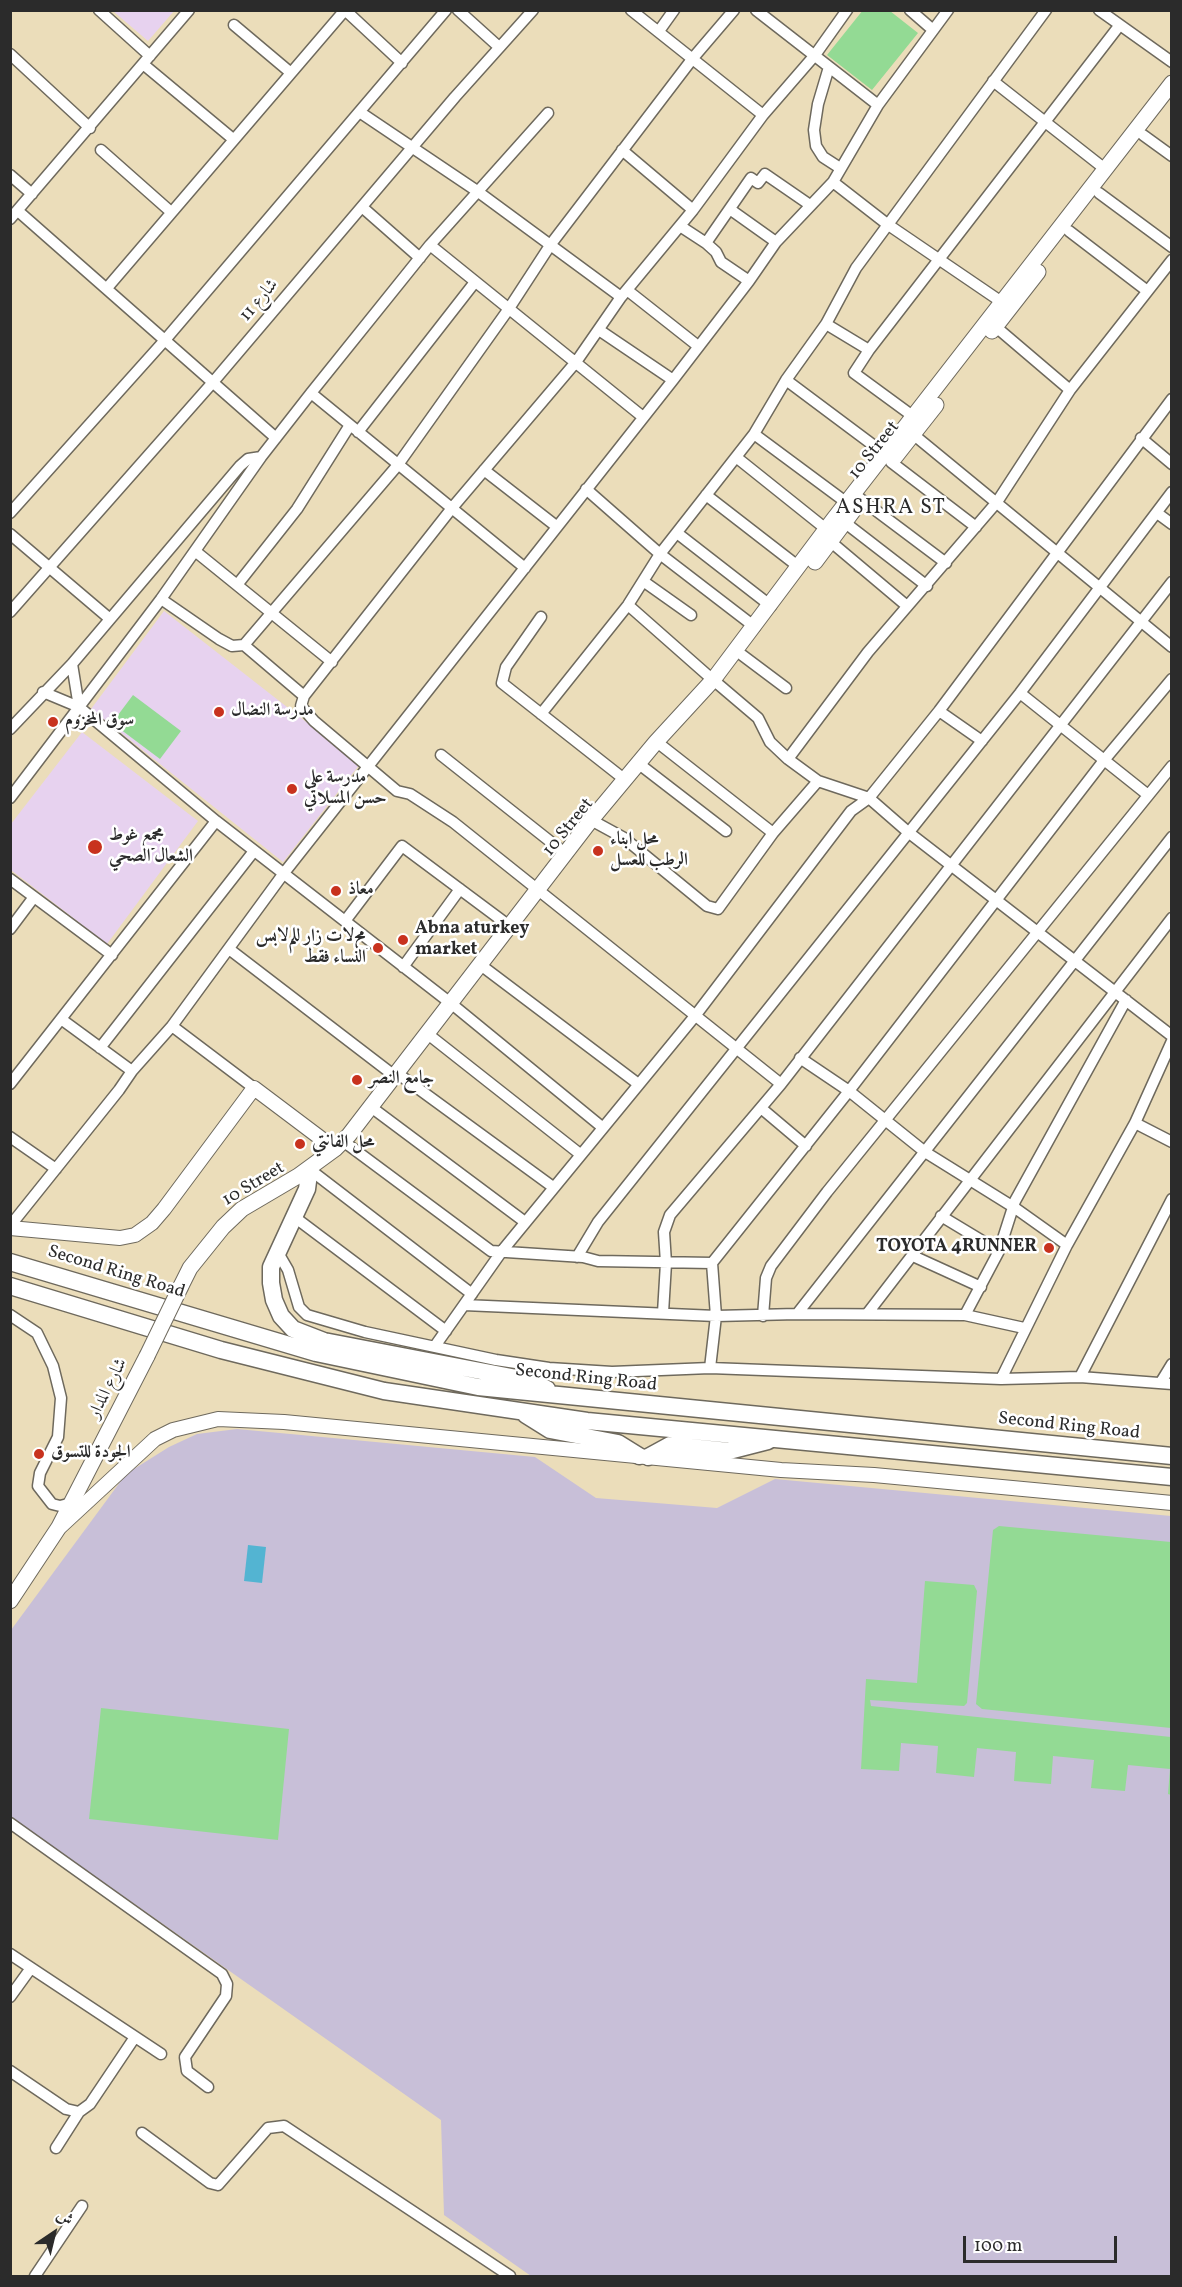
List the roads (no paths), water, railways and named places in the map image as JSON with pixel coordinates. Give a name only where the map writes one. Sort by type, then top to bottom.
[{"type":"highway","points":[[311,1173],[307,1189],[277,1251],[271,1283],[280,1316],[293,1329],[308,1337],[522,1379],[571,1397]]},
{"type":"highway","name":"Second Ring Road","points":[[10,1262],[316,1353],[478,1387],[1172,1456]]},
{"type":"highway","points":[[10,1286],[293,1370],[384,1391],[587,1421],[1172,1477]]},
{"type":"highway","points":[[520,1411],[550,1430],[608,1439],[643,1457],[670,1446],[729,1451],[777,1439]]},
{"type":"main road","name":"10 Street","points":[[888,458],[914,435],[996,327],[1006,305],[1105,169],[1172,83]]},
{"type":"main road","name":"10 Street","points":[[223,1227],[242,1209],[341,1147],[429,1035],[508,925],[539,891],[595,821],[624,779],[742,655],[854,499],[888,458],[914,417],[1069,231],[1172,98]]},
{"type":"main road","name":"10 Street","points":[[223,1227],[311,1173],[341,1147],[375,1110],[451,1004],[566,854],[716,682],[799,567],[828,536]]},
{"type":"main road","name":"شارع المدار","points":[[10,1600],[59,1527],[190,1268],[223,1227]]},
{"type":"street","points":[[99,10],[146,60],[233,139]]},
{"type":"street","points":[[189,10],[14,215],[107,288],[276,438]]},
{"type":"street","points":[[107,288],[345,10],[402,63]]},
{"type":"street","points":[[10,513],[165,340],[361,113],[446,10]]},
{"type":"street","points":[[458,10],[499,47]]},
{"type":"street","name":"شارع 11","points":[[10,612],[214,381],[533,10]]},
{"type":"street","points":[[632,10],[763,115]]},
{"type":"street","points":[[659,31],[674,10]]},
{"type":"street","points":[[160,599],[219,639],[232,646],[244,645],[397,466],[508,310],[551,244],[693,58],[734,10]]},
{"type":"street","points":[[756,10],[878,105]]},
{"type":"street","points":[[781,1084],[453,822],[410,794],[397,791],[300,706],[304,696],[452,508],[576,362],[624,293],[693,210],[763,115],[814,56],[847,10]]},
{"type":"street","points":[[910,10],[933,30]]},
{"type":"street","points":[[10,1227],[132,1071],[172,1026],[284,873],[672,380],[749,281],[776,242],[833,182],[878,105],[948,10]]},
{"type":"street","points":[[541,714],[628,605],[660,554],[754,434],[786,380],[826,324],[856,268],[1046,10]]},
{"type":"street","points":[[1099,10],[1172,62]]},
{"type":"street","points":[[234,25],[291,72]]},
{"type":"street","points":[[914,417],[854,373],[869,350],[941,261],[1044,121],[1119,26]]},
{"type":"street","points":[[10,54],[90,128]]},
{"type":"street","points":[[829,67],[818,104],[814,130],[816,146],[824,157],[840,168]]},
{"type":"street","points":[[993,81],[1105,169]]},
{"type":"street","points":[[361,113],[477,191],[698,346]]},
{"type":"street","points":[[10,798],[160,599],[261,457],[311,393],[430,244],[548,113]]},
{"type":"street","points":[[1143,135],[1172,156]]},
{"type":"street","points":[[101,150],[171,212]]},
{"type":"street","points":[[622,150],[693,210]]},
{"type":"street","points":[[706,243],[751,178],[758,183],[765,174],[810,205]]},
{"type":"street","points":[[10,175],[32,194]]},
{"type":"street","points":[[833,182],[887,224],[941,261],[950,264],[1006,305]]},
{"type":"street","points":[[1099,193],[1172,247]]},
{"type":"street","points":[[362,207],[420,258]]},
{"type":"street","points":[[730,210],[776,242]]},
{"type":"street","points":[[680,226],[706,243],[716,252],[721,262],[749,281]]},
{"type":"street","points":[[1069,231],[1146,290]]},
{"type":"street","points":[[430,244],[508,310],[643,417]]},
{"type":"street","points":[[788,759],[868,652],[997,502],[1070,390],[1146,290],[1172,260]]},
{"type":"street","points":[[237,585],[297,509],[354,429],[475,282]]},
{"type":"street","points":[[826,324],[869,350]]},
{"type":"street","points":[[996,327],[1070,390]]},
{"type":"street","points":[[599,330],[672,380]]},
{"type":"street","points":[[786,380],[976,526]]},
{"type":"street","points":[[311,393],[397,466],[525,568]]},
{"type":"street","points":[[435,1346],[525,1222],[637,1083],[695,1016],[851,812],[869,798],[939,711],[1172,399]]},
{"type":"street","points":[[754,434],[854,499],[946,563]]},
{"type":"street","points":[[914,435],[1172,647]]},
{"type":"street","points":[[1141,438],[1172,464]]},
{"type":"street","points":[[10,729],[72,664],[240,466],[248,459],[261,457]]},
{"type":"street","points":[[736,457],[907,606]]},
{"type":"street","points":[[484,470],[556,526]]},
{"type":"street","points":[[586,489],[660,554],[754,627]]},
{"type":"street","points":[[577,1257],[598,1222],[1020,693],[1172,492]]},
{"type":"street","points":[[706,495],[799,567]]},
{"type":"street","points":[[1157,513],[1172,524]]},
{"type":"street","points":[[840,519],[927,586]]},
{"type":"street","points":[[677,533],[771,606]]},
{"type":"street","points":[[10,534],[110,619]]},
{"type":"street","points":[[195,551],[332,662]]},
{"type":"street","points":[[643,581],[691,615]]},
{"type":"street","points":[[663,1313],[666,1263],[664,1232],[670,1215],[781,1084],[1059,723],[1172,582]]},
{"type":"street","points":[[628,605],[758,718],[770,742],[788,759],[818,780],[869,798],[908,832],[1172,1036]]},
{"type":"street","points":[[541,616],[506,667],[502,684],[624,779]]},
{"type":"street","points":[[244,645],[304,696]]},
{"type":"street","points":[[742,655],[786,688]]},
{"type":"street","points":[[72,664],[79,707]]},
{"type":"street","points":[[710,1368],[716,1316],[712,1263],[849,1091],[1105,759],[1172,679]]},
{"type":"street","points":[[43,692],[79,707],[216,820],[451,1004],[602,1127]]},
{"type":"street","points":[[1020,693],[1148,795]]},
{"type":"street","points":[[939,711],[982,741]]},
{"type":"street","points":[[662,746],[773,833]]},
{"type":"street","points":[[441,755],[566,854]]},
{"type":"street","points":[[643,767],[726,831]]},
{"type":"street","points":[[763,1316],[766,1278],[771,1266],[884,1122],[1170,770]]},
{"type":"street","points":[[595,821],[624,838],[707,906],[718,909],[773,833],[818,780]]},
{"type":"street","points":[[10,1084],[216,820]]},
{"type":"street","points":[[797,1314],[1172,837]]},
{"type":"street","points":[[345,921],[400,847],[404,847],[508,925]]},
{"type":"street","points":[[100,1048],[254,850]]},
{"type":"street","points":[[10,879],[112,955]]},
{"type":"street","points":[[403,967],[460,889]]},
{"type":"street","points":[[10,929],[34,897]]},
{"type":"street","points":[[867,1314],[1172,918]]},
{"type":"street","points":[[229,949],[398,1076],[553,1187]]},
{"type":"street","points":[[482,966],[637,1083]]},
{"type":"street","points":[[965,1315],[999,1251],[1015,1208],[1015,1201],[1126,1000]]},
{"type":"street","points":[[61,1019],[132,1071]]},
{"type":"street","points":[[172,1026],[254,1088],[491,1251],[577,1257],[598,1261],[712,1263]]},
{"type":"street","points":[[429,1035],[580,1154]]},
{"type":"street","points":[[1001,1379],[1024,1328],[1067,1245],[1135,1123],[1172,1041]]},
{"type":"street","points":[[800,1058],[849,1091],[884,1122],[925,1152],[1015,1208],[1067,1245]]},
{"type":"street","points":[[10,1227],[120,1238],[135,1235],[152,1223],[164,1209],[254,1088]]},
{"type":"street","points":[[761,1108],[806,1146]]},
{"type":"street","points":[[375,1110],[525,1222]]},
{"type":"street","points":[[1135,1123],[1172,1143]]},
{"type":"street","points":[[10,1137],[56,1169]]},
{"type":"street","points":[[311,1173],[472,1294]]},
{"type":"street","points":[[1080,1377],[1172,1199]]},
{"type":"street","points":[[293,1216],[446,1331]]},
{"type":"street","points":[[941,1216],[999,1251]]},
{"type":"street","points":[[277,1251],[288,1270],[302,1312],[366,1332],[496,1360],[549,1368],[612,1372],[710,1368],[1001,1379],[1080,1377],[1166,1383],[1172,1364]]},
{"type":"street","points":[[913,1256],[981,1287]]},
{"type":"street","points":[[464,1305],[716,1316],[965,1315],[1024,1328]]},
{"type":"street","points":[[10,1315],[37,1333],[52,1366],[62,1398],[58,1437],[40,1473],[38,1486],[52,1504],[60,1506],[72,1503]]},
{"type":"street","points":[[59,1527],[155,1439],[173,1430],[218,1419],[284,1422],[781,1470],[874,1475],[1172,1503]]},
{"type":"street","points":[[10,1823],[222,1974],[226,1984],[226,1996],[185,2057],[187,2070],[208,2087]]},
{"type":"street","points":[[10,1954],[161,2054]]},
{"type":"street","points":[[10,1997],[31,1968]]},
{"type":"street","points":[[56,2148],[79,2112],[90,2104],[135,2037]]},
{"type":"street","points":[[10,2071],[66,2109],[79,2112]]},
{"type":"street","points":[[142,2133],[210,2183],[218,2186],[268,2128],[284,2126],[508,2276]]},
{"type":"street","points":[[35,2277],[82,2206]]},
{"type":"water","points":[[248,1545],[266,1547],[262,1583],[244,1581]]},
{"type":"place","name":"مدرسة النضال","points":[[219,712]]},
{"type":"place","name":"سوق المخزوم","points":[[53,722]]},
{"type":"place","name":"مدرسة على حسن المسلاتي","points":[[292,789]]},
{"type":"place","name":"مجمع غوط الشعال الصحي","points":[[95,847]]},
{"type":"place","name":"محل ابناء الرطب للعسل","points":[[598,851]]},
{"type":"place","name":"معاذ","points":[[336,891]]},
{"type":"place","name":"Abna aturkey market","points":[[403,940]]},
{"type":"place","name":"محﻻت زار للمﻻبس النساء فقط","points":[[378,948]]},
{"type":"place","name":"جامع النصر","points":[[357,1080]]},
{"type":"place","name":"محل الفانتي","points":[[300,1144]]},
{"type":"place","name":"TOYOTA 4RUNNER","points":[[1049,1248]]},
{"type":"place","name":"الجودة للتسوق","points":[[39,1454]]},
{"type":"district","name":"ASHRA ST","points":[[891,509]]}]
